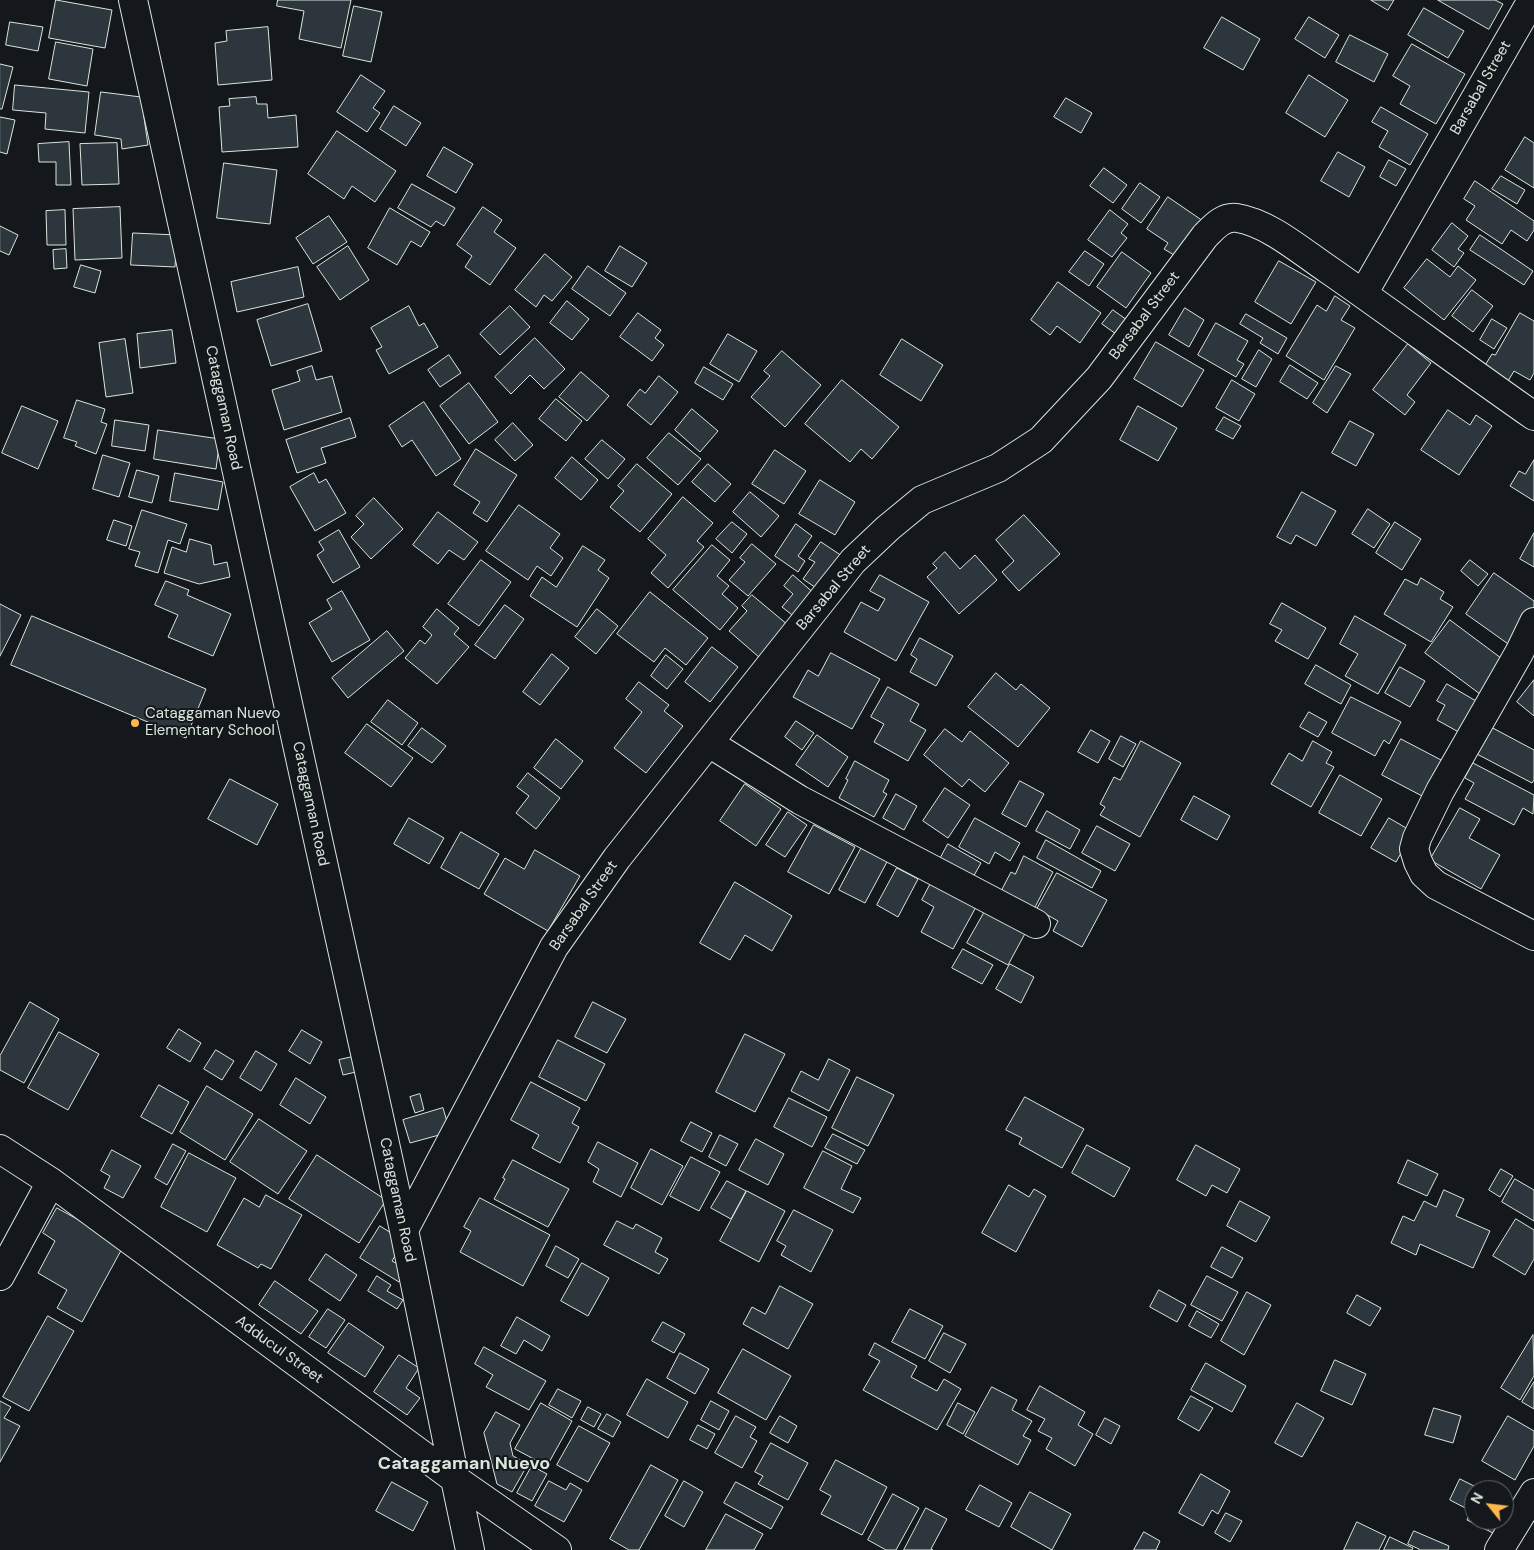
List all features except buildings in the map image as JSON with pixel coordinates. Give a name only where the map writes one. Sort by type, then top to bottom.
[{"type":"street","name":"Cataggaman Road","points":[[134,0],[404,1230],[470,1550]]},
{"type":"street","name":"Barsabal Street","points":[[404,1230],[554,947],[617,858],[853,561],[888,528],[922,500],[998,468],[1041,440],[1099,378],[1205,236],[1222,220],[1235,218],[1255,223],[1277,235],[1363,294],[1532,0]]},
{"type":"street","points":[[1363,294],[1534,416]]},
{"type":"street","points":[[1534,622],[1440,791],[1417,838],[1414,849],[1424,874],[1436,885],[1534,936]]},
{"type":"street","points":[[709,743],[800,800],[1036,924]]},
{"type":"street","name":"Adducul Street","points":[[0,1149],[51,1182],[454,1479],[557,1550]]},
{"type":"street","points":[[0,1276],[51,1182]]},
{"type":"street","points":[[1499,1550],[1534,1493]]},
{"type":"place","name":"Cataggaman Nuevo Elementary School","points":[[135,723]]},
{"type":"district","name":"Cataggaman Nuevo","points":[[464,1464]]}]
